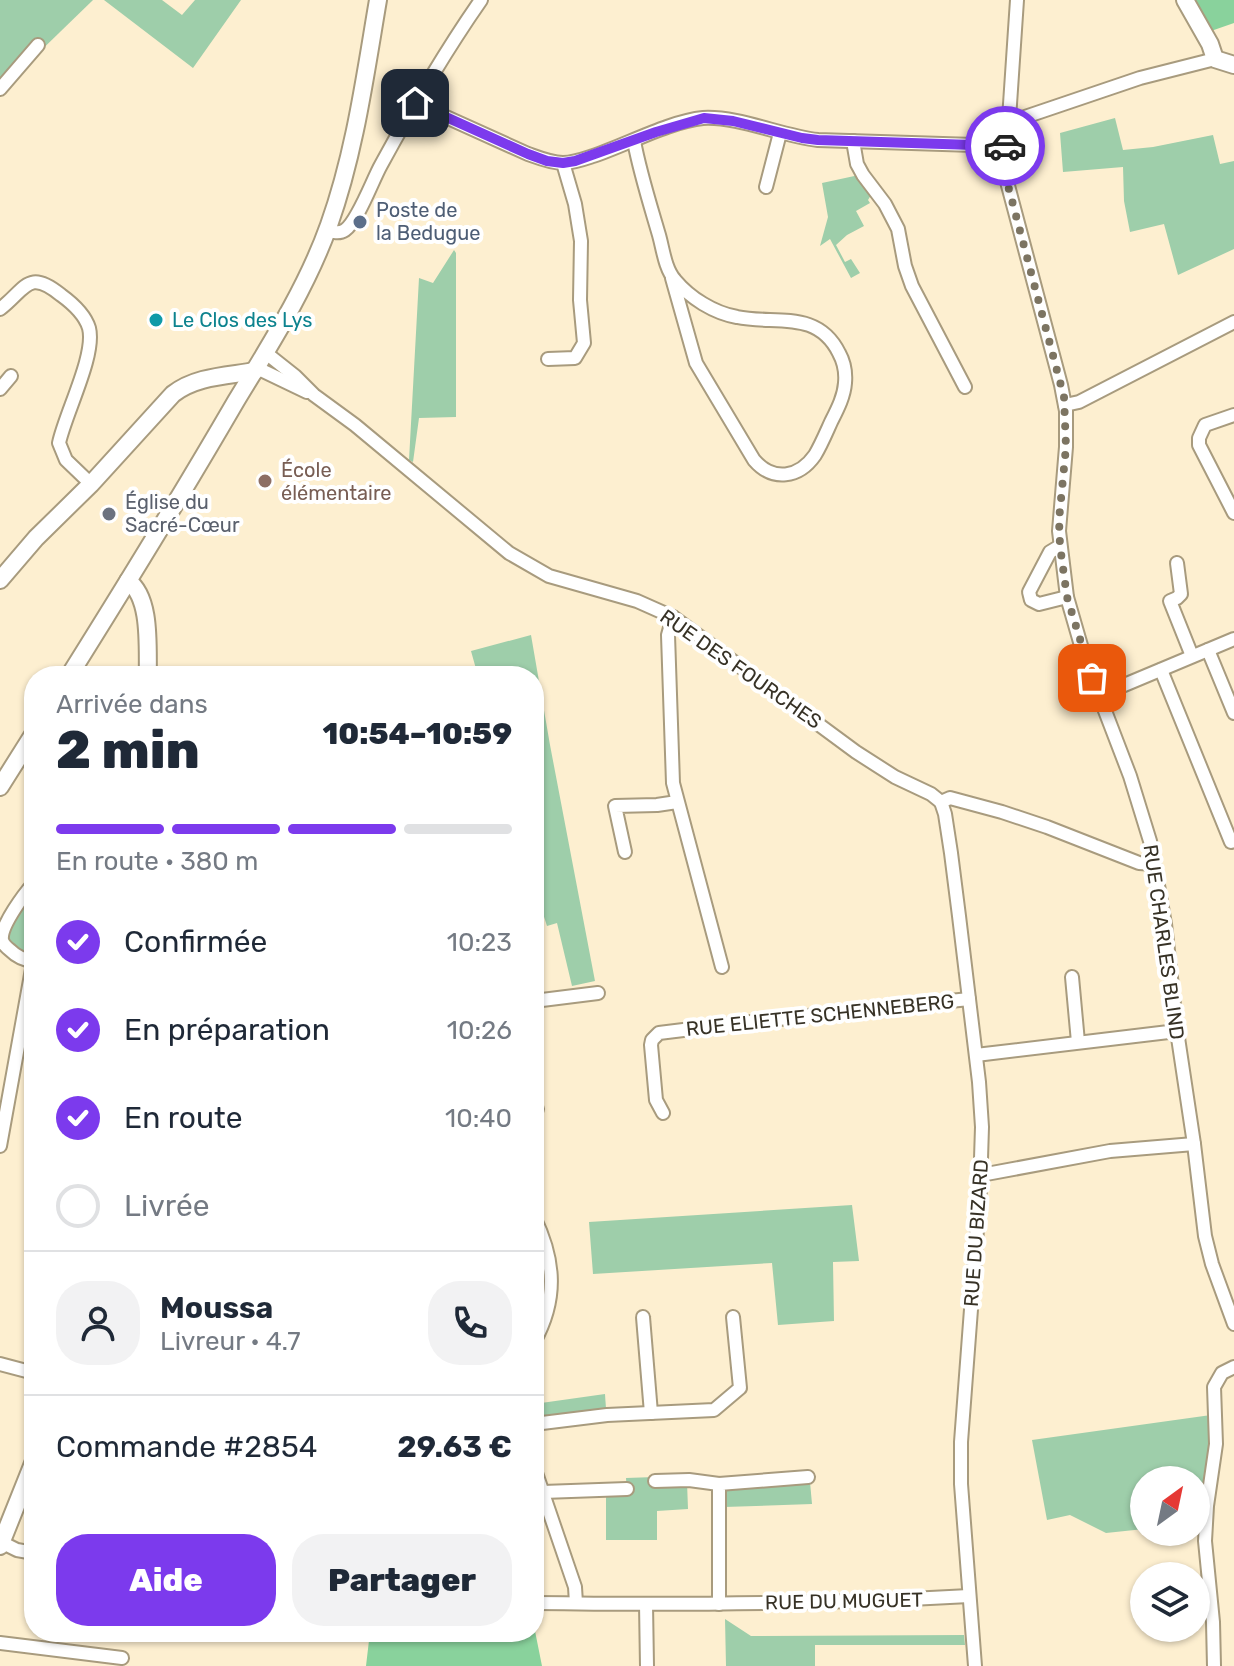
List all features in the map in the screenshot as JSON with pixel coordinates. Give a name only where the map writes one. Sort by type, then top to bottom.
[{"type":"main road","points":[[75,666],[266,353],[327,230],[355,135],[378,0]]},
{"type":"main road","points":[[1185,0],[1215,59],[1234,65]]},
{"type":"main road","points":[[0,580],[36,538],[180,389],[198,381],[256,370]]},
{"type":"main road","points":[[128,581],[137,588],[145,612],[148,666]]},
{"type":"main road","points":[[0,787],[24,749]]},
{"type":"main road","points":[[0,1543],[24,1485]]},
{"type":"street","points":[[327,230],[341,232],[352,222],[415,103],[481,0]]},
{"type":"street","name":"RUE CHARLES BLIND","points":[[1017,0],[1004,157],[1006,178],[1065,405],[1066,447],[1059,520],[1067,597],[1098,696],[1130,776],[1154,864],[1165,924],[1205,1236],[1234,1324]]},
{"type":"street","points":[[0,89],[38,45]]},
{"type":"street","points":[[1009,119],[1024,117],[1140,78],[1215,59]]},
{"type":"street","points":[[415,103],[528,154],[563,163],[596,155],[704,118],[733,121],[802,138],[1005,146]]},
{"type":"street","points":[[766,187],[780,133]]},
{"type":"street","points":[[634,141],[648,198],[696,363],[754,460],[764,470],[787,475],[802,468],[815,454],[844,393],[843,362],[832,341],[806,323],[745,319],[721,313],[699,301],[672,278]]},
{"type":"street","points":[[853,141],[857,164],[893,218],[900,235],[912,286],[965,387]]},
{"type":"street","points":[[548,359],[575,358],[584,343],[579,222],[563,163]]},
{"type":"street","points":[[0,309],[30,282],[37,281],[61,294],[87,324],[90,338],[86,358],[59,443],[66,460],[91,484]]},
{"type":"street","points":[[1065,405],[1079,402],[1234,322]]},
{"type":"street","name":"RUE DES FOURCHES","points":[[266,353],[524,563],[549,576],[637,601],[673,617],[856,752],[895,777],[941,802],[950,798],[1002,812],[1139,863],[1154,864]]},
{"type":"street","name":"RUE DES FOURCHES","points":[[256,370],[314,395]]},
{"type":"street","points":[[0,389],[11,376]]},
{"type":"street","points":[[1234,415],[1205,425],[1199,438],[1199,445],[1234,513]]},
{"type":"street","points":[[1060,546],[1050,552],[1029,592],[1031,600],[1039,604],[1067,597]]},
{"type":"street","points":[[1177,563],[1181,594],[1170,601],[1192,656]]},
{"type":"street","points":[[673,617],[668,635],[673,783],[722,967]]},
{"type":"street","points":[[1098,696],[1234,639]]},
{"type":"street","points":[[1208,650],[1234,713]]},
{"type":"street","points":[[1161,670],[1231,842]]},
{"type":"street","points":[[625,852],[615,806],[677,802]]},
{"type":"street","name":"RUE DU BIZARD","points":[[941,802],[951,853],[981,1115],[981,1175],[961,1442],[961,1484],[975,1666]]},
{"type":"street","points":[[24,897],[1,934],[9,950],[24,958]]},
{"type":"street","points":[[1072,977],[1078,1042]]},
{"type":"street","points":[[544,1000],[598,993]]},
{"type":"street","name":"RUE ELIETTE SCHENNEBERG","points":[[663,1113],[656,1100],[651,1045],[659,1033],[969,999]]},
{"type":"street","points":[[0,1146],[24,1015]]},
{"type":"street","points":[[976,1055],[1177,1031]]},
{"type":"street","points":[[981,1175],[1110,1151],[1194,1144]]},
{"type":"street","points":[[544,1243],[552,1284],[544,1322]]},
{"type":"street","points":[[643,1317],[651,1413]]},
{"type":"street","points":[[544,1423],[607,1415],[714,1410],[740,1388],[733,1317]]},
{"type":"street","points":[[0,1364],[24,1370]]},
{"type":"street","points":[[1214,1666],[1205,1541],[1216,1444],[1214,1387],[1222,1373],[1234,1367]]},
{"type":"street","points":[[655,1481],[689,1480],[719,1484],[808,1477]]},
{"type":"street","points":[[719,1484],[719,1604]]},
{"type":"street","points":[[544,1492],[627,1489]]},
{"type":"street","points":[[544,1495],[575,1587],[576,1603]]},
{"type":"street","points":[[0,1543],[24,1551]]},
{"type":"street","name":"RUE DU MUGUET","points":[[544,1603],[719,1604],[969,1596]]},
{"type":"street","points":[[646,1604],[647,1666]]},
{"type":"street","points":[[0,1643],[122,1658]]},
{"type":"green space","points":[[0,0],[93,0],[26,65],[0,82]]},
{"type":"green space","points":[[104,0],[162,0],[182,15],[195,0],[241,0],[193,68]]},
{"type":"green space","points":[[1191,0],[1234,0],[1234,23],[1211,31]]},
{"type":"green space","points":[[1115,118],[1123,150],[1213,135],[1220,164],[1234,161],[1234,249],[1178,275],[1164,224],[1130,232],[1124,201],[1123,167],[1063,172],[1060,133]]},
{"type":"green space","points":[[859,175],[871,195],[870,203],[856,211],[864,226],[836,245],[845,262],[851,259],[860,273],[851,278],[830,239],[820,246],[828,217],[822,183]]},
{"type":"green space","points":[[454,250],[456,417],[419,418],[413,462],[409,460],[419,278],[433,283]]},
{"type":"green space","points":[[531,635],[536,666],[475,666],[471,651]]},
{"type":"green space","points":[[544,710],[595,981],[572,986],[557,923],[547,926],[544,917]]},
{"type":"green space","points":[[24,902],[24,954],[8,945],[6,932]]},
{"type":"green space","points":[[852,1205],[859,1261],[833,1262],[834,1321],[778,1325],[772,1263],[593,1274],[589,1222]]},
{"type":"green space","points":[[605,1394],[606,1409],[544,1416],[544,1403]]},
{"type":"green space","points":[[1211,1415],[1213,1431],[1209,1466],[1130,1466],[1130,1530],[1106,1533],[1070,1515],[1047,1520],[1032,1440]]},
{"type":"green space","points":[[655,1477],[687,1482],[688,1509],[657,1511],[657,1540],[606,1540],[606,1494],[627,1493],[626,1478]]},
{"type":"green space","points":[[810,1482],[812,1504],[724,1507],[727,1489]]},
{"type":"green space","points":[[725,1619],[751,1636],[964,1635],[965,1645],[815,1645],[815,1666],[726,1666]]},
{"type":"green space","points":[[369,1642],[537,1642],[542,1666],[366,1666]]},
{"type":"way so far","points":[[1005,146],[1006,178],[1064,397],[1066,447],[1059,520],[1060,546],[1067,597],[1092,678]]},
{"type":"place","name":"Poste de la Bedugue","points":[[360,222]]},
{"type":"place","name":"Le Clos des Lys","points":[[156,320]]},
{"type":"place","name":"École élémentaire","points":[[265,481]]},
{"type":"place","name":"Église du Sacré-Cœur","points":[[109,514]]},
{"type":"route","points":[[415,103],[528,154],[563,163],[596,155],[704,118],[733,121],[818,140],[1005,146]]}]
